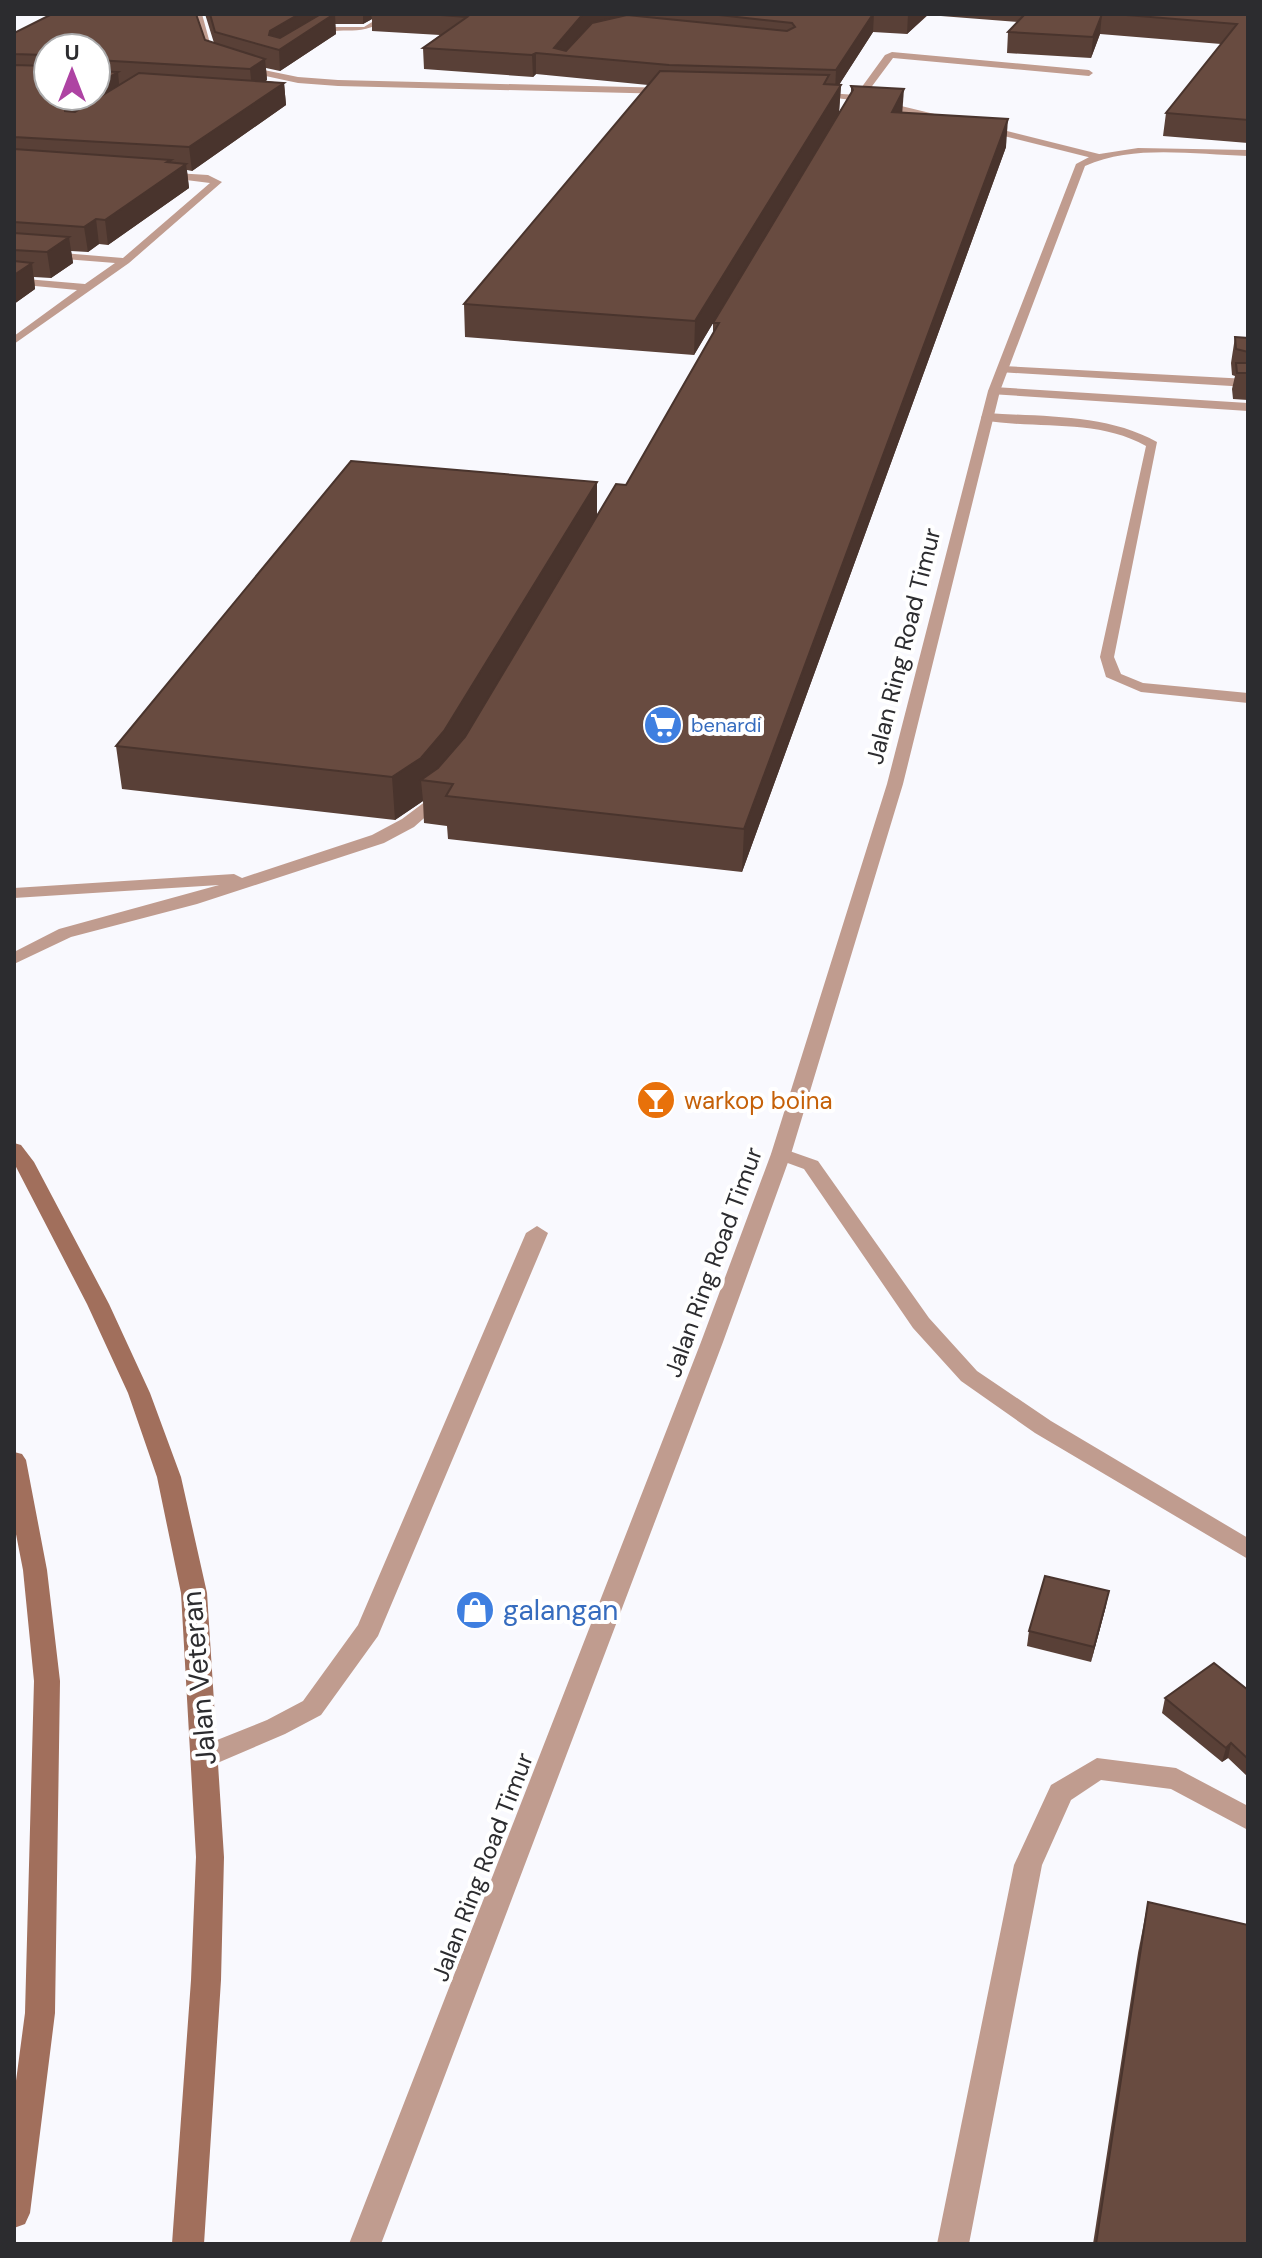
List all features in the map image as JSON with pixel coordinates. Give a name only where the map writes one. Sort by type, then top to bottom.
[{"type":"main road","name":"Jalan Veteran","points":[[14,1149],[24,1162],[104,1317],[139,1393],[169,1477],[194,1593],[210,1857],[188,2244]]},
{"type":"main road","points":[[14,1460],[35,1570],[47,1681],[40,2013],[14,2213]]},
{"type":"street","points":[[198,14],[211,56],[226,64],[298,80],[687,92]]},
{"type":"street","points":[[321,29],[366,29],[390,14]]},
{"type":"street","points":[[305,39],[332,22]]},
{"type":"street","points":[[859,98],[888,57],[896,55],[1089,73]]},
{"type":"street","points":[[797,95],[859,98],[957,122]]},
{"type":"street","points":[[972,126],[1096,156],[1128,152],[1248,153]]},
{"type":"street","name":"Jalan Ring Road Timur","points":[[365,2244],[707,1357],[781,1154],[895,784],[994,391],[1081,164],[1096,156]]},
{"type":"street","points":[[14,341],[125,261],[217,182],[208,178],[147,173]]},
{"type":"street","points":[[14,252],[125,261]]},
{"type":"street","points":[[14,281],[88,288]]},
{"type":"street","points":[[1003,370],[1248,383]]},
{"type":"street","points":[[994,391],[1248,407]]},
{"type":"street","points":[[987,417],[1106,427],[1139,434],[1153,445],[1107,657],[1110,667],[1114,677],[1141,687],[1248,698]]},
{"type":"street","points":[[14,959],[65,933],[262,878],[378,839],[408,823],[432,805],[448,786]]},
{"type":"street","points":[[14,893],[262,878]]},
{"type":"street","points":[[781,1154],[811,1165],[921,1323],[969,1376],[1043,1427],[1248,1550]]},
{"type":"street","points":[[206,1756],[276,1727],[312,1708],[369,1629],[537,1233]]},
{"type":"street","points":[[953,2244],[1028,1865],[1061,1793],[1097,1769],[1176,1779],[1248,1819]]},
{"type":"building","points":[[52,14],[196,14],[205,40],[265,59],[250,69],[112,61],[112,32],[32,32],[32,55],[14,54],[14,33]]},
{"type":"building","points":[[210,14],[299,14],[270,31],[269,35],[280,38],[321,14],[334,14],[279,50],[215,32]]},
{"type":"building","points":[[428,14],[583,14],[554,48],[566,51],[592,23],[627,15],[787,31],[795,27],[792,23],[710,14],[873,14],[836,70],[669,65],[536,53],[423,48],[467,17]]},
{"type":"building","points":[[1025,14],[1102,14],[1093,37],[1008,32]]},
{"type":"building","points":[[1114,14],[1248,14],[1248,120],[1166,113],[1237,24]]},
{"type":"building","points":[[14,65],[32,66],[32,112],[112,112],[112,89],[139,73],[284,83],[189,147],[14,137]]},
{"type":"building","points":[[660,71],[829,75],[824,84],[841,85],[695,321],[464,304]]},
{"type":"building","points":[[851,86],[904,89],[892,112],[1008,119],[744,829],[446,796],[453,784],[421,780],[438,768],[465,737],[616,484],[626,485],[719,323],[713,323],[853,90]]},
{"type":"building","points":[[14,149],[171,160],[167,162],[186,164],[105,220],[96,219],[84,227],[14,222]]},
{"type":"building","points":[[14,233],[69,237],[47,252],[14,250]]},
{"type":"building","points":[[14,261],[32,263],[14,275]]},
{"type":"building","points":[[1235,337],[1248,338],[1248,352],[1236,349]]},
{"type":"building","points":[[1236,363],[1248,363],[1248,373],[1237,373]]},
{"type":"building","points":[[351,461],[597,482],[444,731],[421,758],[392,777],[116,746]]},
{"type":"building","points":[[1045,1576],[1109,1591],[1094,1647],[1029,1631]]},
{"type":"building","points":[[1214,1663],[1248,1690],[1248,1759],[1231,1743],[1226,1748],[1165,1698]]},
{"type":"building","points":[[1148,1902],[1248,1925],[1248,2244],[1096,2244]]},
{"type":"place","name":"benardi","points":[[663,725]]},
{"type":"place","name":"warkop boina","points":[[656,1100]]},
{"type":"place","name":"galangan","points":[[475,1610]]}]
